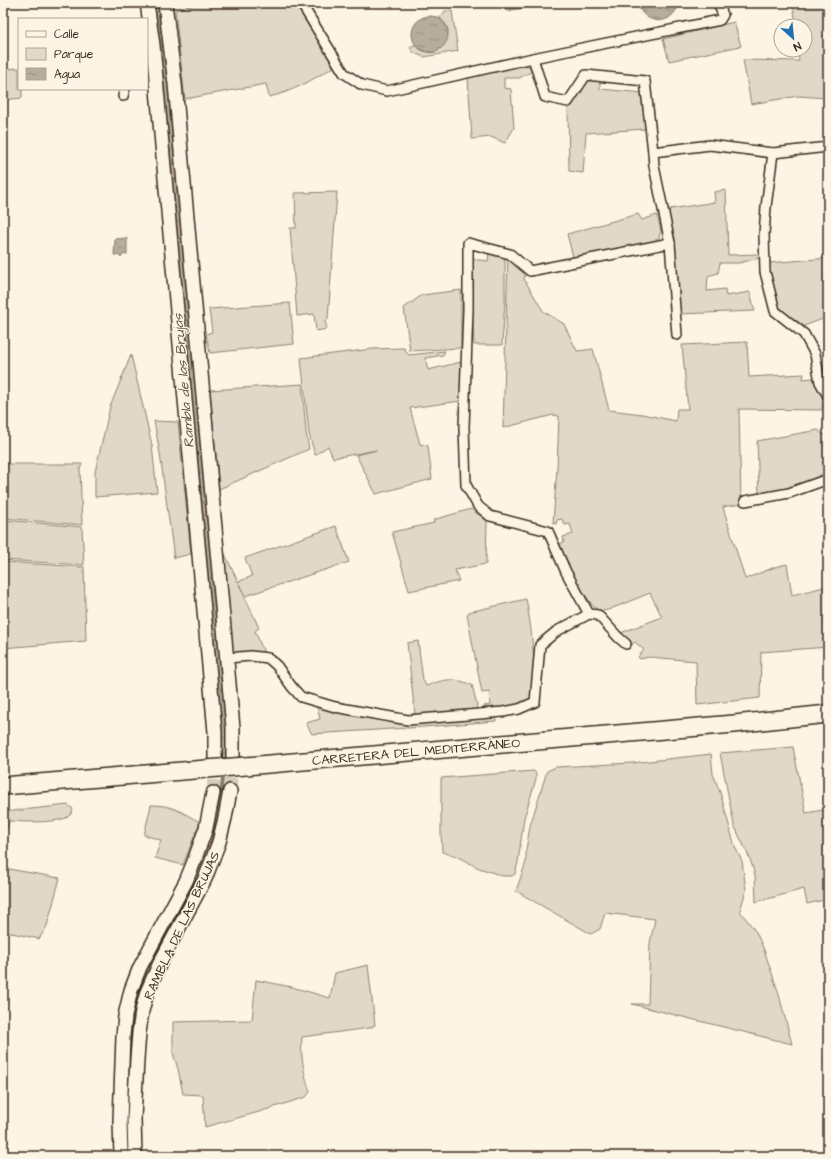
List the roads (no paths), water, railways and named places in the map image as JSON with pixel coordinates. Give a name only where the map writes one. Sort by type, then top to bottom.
[{"type":"highway","name":"CARRETERA DEL MEDITERRÁNEO","points":[[3,786],[211,764],[734,724],[828,714]]},
{"type":"street","points":[[147,3],[214,725],[211,764]]},
{"type":"street","points":[[165,3],[175,84],[233,728],[240,762]]},
{"type":"street","points":[[301,3],[344,73],[362,85],[387,92],[533,58],[720,20],[723,15],[718,3]]},
{"type":"street","points":[[533,58],[545,97],[568,102],[586,75],[645,81],[654,166],[670,244],[677,335]]},
{"type":"street","points":[[653,152],[710,145],[773,153],[828,147]]},
{"type":"street","points":[[773,153],[764,227],[766,272],[775,311],[804,334],[815,354],[820,382],[828,396]]},
{"type":"street","points":[[589,614],[566,572],[548,531],[490,516],[478,506],[466,485],[464,427],[468,309],[468,243],[510,254],[530,270],[670,244]]},
{"type":"street","points":[[745,501],[789,493],[828,479]]},
{"type":"street","points":[[227,658],[251,656],[268,658],[277,666],[301,697],[335,707],[408,720],[503,712],[519,709],[535,702],[540,645],[557,631],[589,614],[598,615],[626,644]]},
{"type":"street","name":"RAMBLA DE LAS BRUJAS","points":[[135,1156],[134,1119],[136,1059],[141,1018],[147,992],[160,963],[205,879],[219,842],[230,791]]},
{"type":"street","name":"RAMBLA DE LAS BRUJAS","points":[[121,1156],[123,1036],[125,1016],[131,990],[140,967],[186,881],[206,828],[213,793]]},
{"type":"water","points":[[151,3],[162,3],[230,758],[220,758]]},
{"type":"water","points":[[505,3],[554,3],[506,11]]},
{"type":"water","points":[[637,3],[679,3],[676,11],[671,16],[665,20],[658,21],[646,16],[641,11]]},
{"type":"water","points":[[434,16],[443,21],[447,27],[447,41],[443,47],[434,52],[426,52],[417,47],[413,41],[412,30],[417,21],[423,17]]},
{"type":"water","points":[[127,238],[127,254],[121,257],[114,255],[115,239]]},
{"type":"water","points":[[217,790],[228,790],[211,853],[148,979],[132,1156],[125,1156],[127,1023],[145,965]]},
{"type":"waterway","points":[[221,793],[223,773]]},
{"type":"tunnel","points":[[230,791],[233,759]]},
{"type":"tunnel","points":[[213,793],[215,760]]},
{"type":"water label","name":"Rambla de las Brujas","points":[[183,381]]}]
